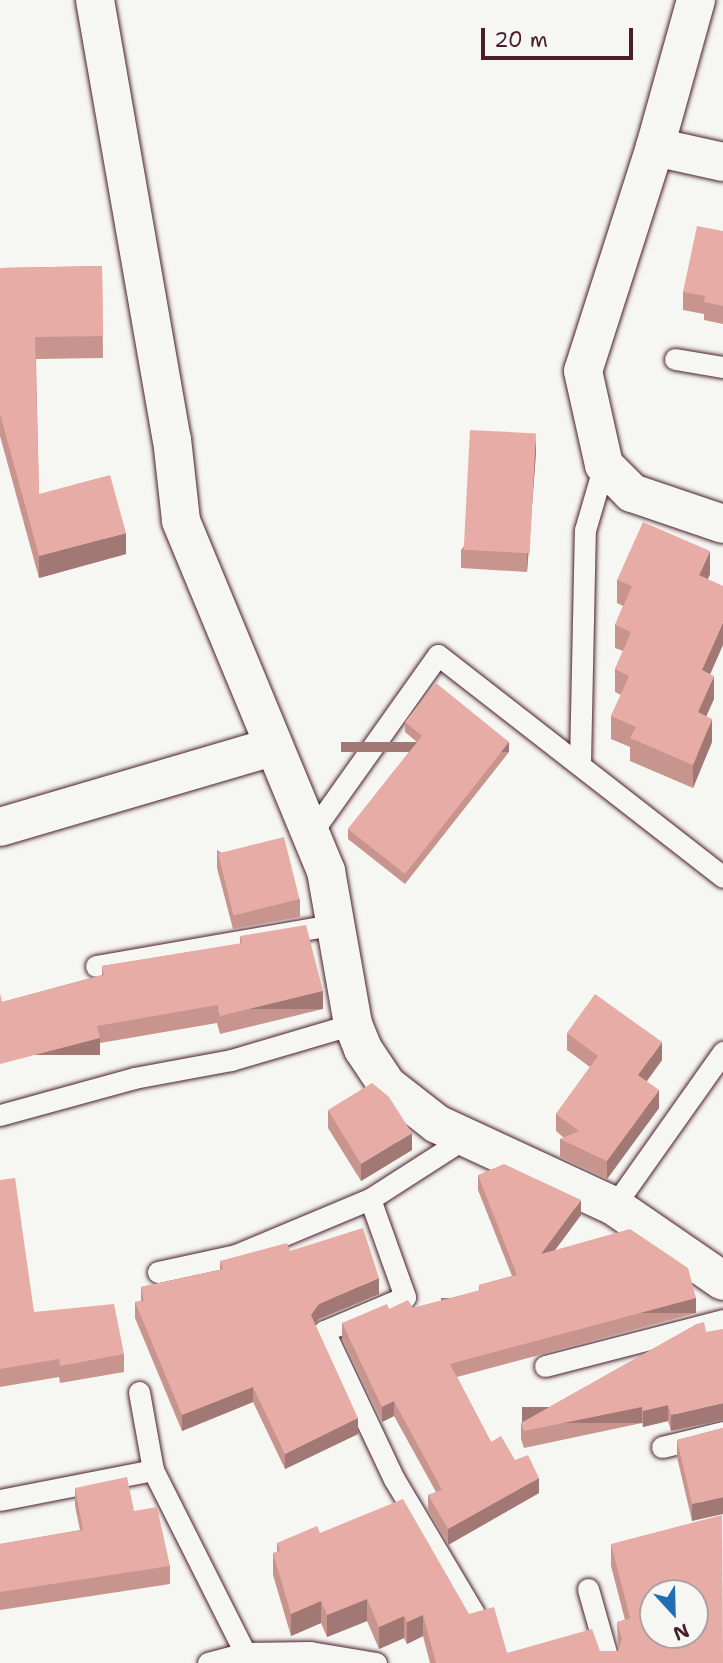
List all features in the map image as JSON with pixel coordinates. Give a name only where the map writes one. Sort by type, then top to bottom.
[{"type":"street","points":[[94,0],[172,439],[181,521],[272,747],[312,832],[326,871],[353,1024],[363,1049],[387,1085],[437,1124],[614,1206],[723,1282]]},
{"type":"street","points":[[696,0],[655,147],[583,371],[604,465],[632,494],[723,524]]},
{"type":"street","points":[[655,147],[723,162]]},
{"type":"street","points":[[0,827],[272,747]]},
{"type":"lane","points":[[675,359],[723,367]]},
{"type":"lane","points":[[580,763],[585,530],[604,465]]},
{"type":"lane","points":[[312,832],[438,655],[723,877]]},
{"type":"lane","points":[[96,966],[336,923]]},
{"type":"lane","points":[[0,1115],[122,1081],[231,1060],[353,1024]]},
{"type":"lane","points":[[614,1206],[723,1052]]},
{"type":"lane","points":[[158,1272],[236,1255],[370,1199],[465,1138]]},
{"type":"lane","points":[[370,1199],[405,1297],[324,1332],[394,1479],[474,1613]]},
{"type":"lane","points":[[545,1366],[723,1320]]},
{"type":"lane","points":[[139,1391],[153,1471],[245,1653]]},
{"type":"lane","points":[[662,1447],[723,1432]]},
{"type":"lane","points":[[0,1500],[153,1471]]},
{"type":"lane","points":[[588,1589],[609,1663]]},
{"type":"lane","points":[[208,1663],[245,1653],[310,1652],[376,1663]]},
{"type":"building","points":[[697,226],[723,231],[723,306],[704,302],[705,296],[683,292]]},
{"type":"building","points":[[102,266],[103,336],[35,337],[39,494],[110,475],[126,533],[39,556],[0,414],[0,268]]},
{"type":"building","points":[[470,430],[536,433],[530,553],[464,550]]},
{"type":"building","points":[[643,522],[710,551],[699,575],[723,586],[723,622],[702,670],[714,676],[698,712],[712,719],[693,765],[630,738],[636,727],[611,716],[629,676],[615,669],[631,632],[615,625],[632,586],[617,580]]},
{"type":"building","points":[[436,683],[509,742],[405,874],[348,829],[422,736],[405,722]]},
{"type":"building","points":[[284,837],[299,899],[234,916],[218,853]]},
{"type":"building","points":[[306,925],[323,991],[220,1016],[217,1005],[97,1026],[100,1038],[0,1064],[0,993],[2,1002],[104,975],[102,966],[242,943],[240,936]]},
{"type":"building","points":[[595,994],[662,1042],[638,1075],[659,1090],[607,1161],[560,1139],[579,1131],[556,1114],[598,1056],[567,1033]]},
{"type":"building","points":[[372,1083],[389,1097],[412,1133],[361,1164],[328,1110]]},
{"type":"building","points":[[504,1164],[581,1200],[541,1254],[630,1229],[688,1268],[696,1298],[450,1364],[491,1442],[501,1436],[515,1460],[528,1455],[539,1478],[448,1529],[428,1495],[442,1490],[394,1401],[382,1407],[342,1323],[387,1304],[389,1309],[408,1300],[413,1308],[480,1290],[479,1285],[517,1275],[478,1175]]},
{"type":"building","points":[[15,1178],[34,1312],[114,1304],[124,1354],[60,1366],[59,1359],[0,1369],[0,1180]]},
{"type":"building","points":[[363,1228],[379,1278],[319,1304],[311,1315],[358,1418],[285,1454],[253,1387],[182,1415],[135,1302],[144,1301],[141,1287],[223,1269],[220,1261],[287,1243],[290,1251]]},
{"type":"building","points":[[704,1322],[706,1332],[723,1329],[723,1403],[671,1415],[668,1405],[643,1411],[642,1407],[524,1431],[521,1423]]},
{"type":"building","points":[[723,1428],[723,1497],[692,1504],[677,1440]]},
{"type":"building","points":[[127,1477],[134,1511],[157,1507],[170,1566],[0,1592],[0,1544],[83,1530],[75,1488]]},
{"type":"building","points":[[403,1499],[469,1614],[494,1607],[507,1653],[592,1629],[600,1651],[618,1651],[622,1639],[617,1622],[630,1618],[611,1544],[722,1515],[723,1663],[436,1663],[423,1615],[407,1622],[404,1616],[379,1627],[367,1599],[327,1615],[321,1601],[291,1614],[273,1553],[280,1551],[277,1543],[317,1526],[320,1533]]}]
